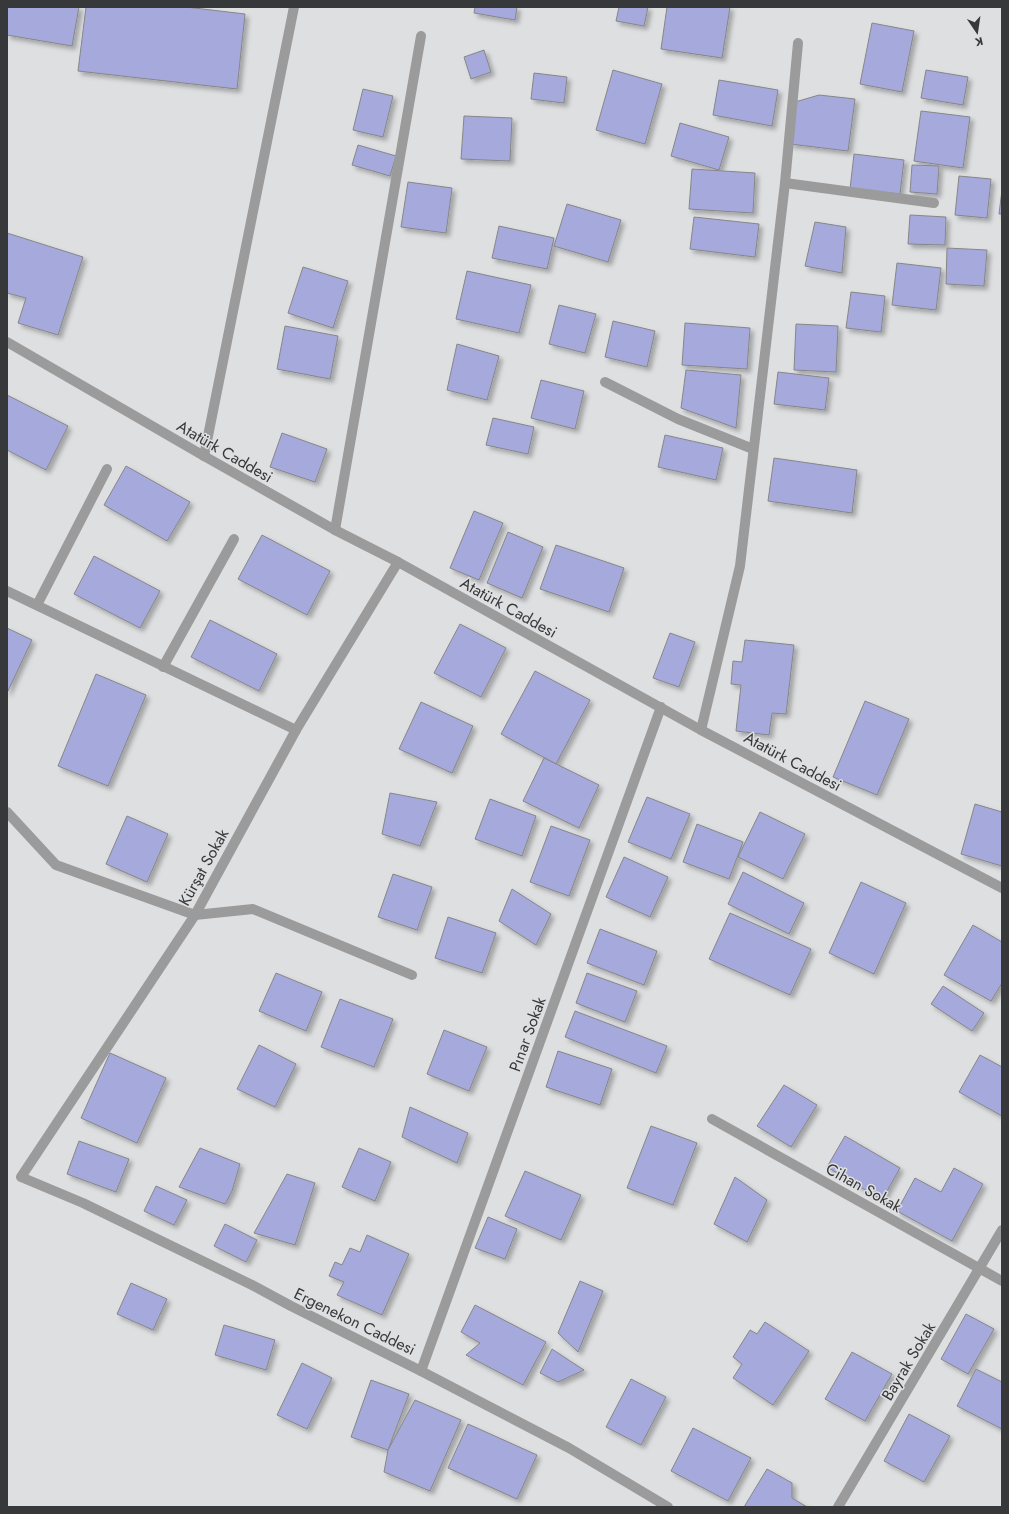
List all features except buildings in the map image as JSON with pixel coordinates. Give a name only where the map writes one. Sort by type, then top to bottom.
[{"type":"street","points":[[204,456],[294,7]]},
{"type":"street","points":[[335,530],[422,36]]},
{"type":"street","points":[[701,730],[740,566],[784,183],[798,43]]},
{"type":"street","points":[[784,183],[934,203]]},
{"type":"street","name":"Atatürk Caddesi","points":[[7,342],[335,530],[398,562],[701,730],[1002,888]]},
{"type":"street","points":[[605,382],[678,419],[753,449]]},
{"type":"street","points":[[37,605],[107,469]]},
{"type":"street","points":[[163,667],[234,539]]},
{"type":"street","name":"Kürşat Sokak","points":[[21,1177],[194,915],[296,730],[398,562]]},
{"type":"street","points":[[7,591],[296,730]]},
{"type":"street","name":"Pınar Sokak","points":[[421,1371],[661,707]]},
{"type":"street","points":[[7,812],[56,865],[194,915],[253,909],[412,975]]},
{"type":"street","name":"Cihan Sokak","points":[[712,1119],[1002,1282]]},
{"type":"street","name":"Ergenekon Caddesi","points":[[21,1177],[82,1203],[252,1285],[421,1371],[569,1448],[668,1507]]},
{"type":"street","name":"Bayrak Sokak","points":[[838,1507],[980,1270],[1002,1230]]}]
